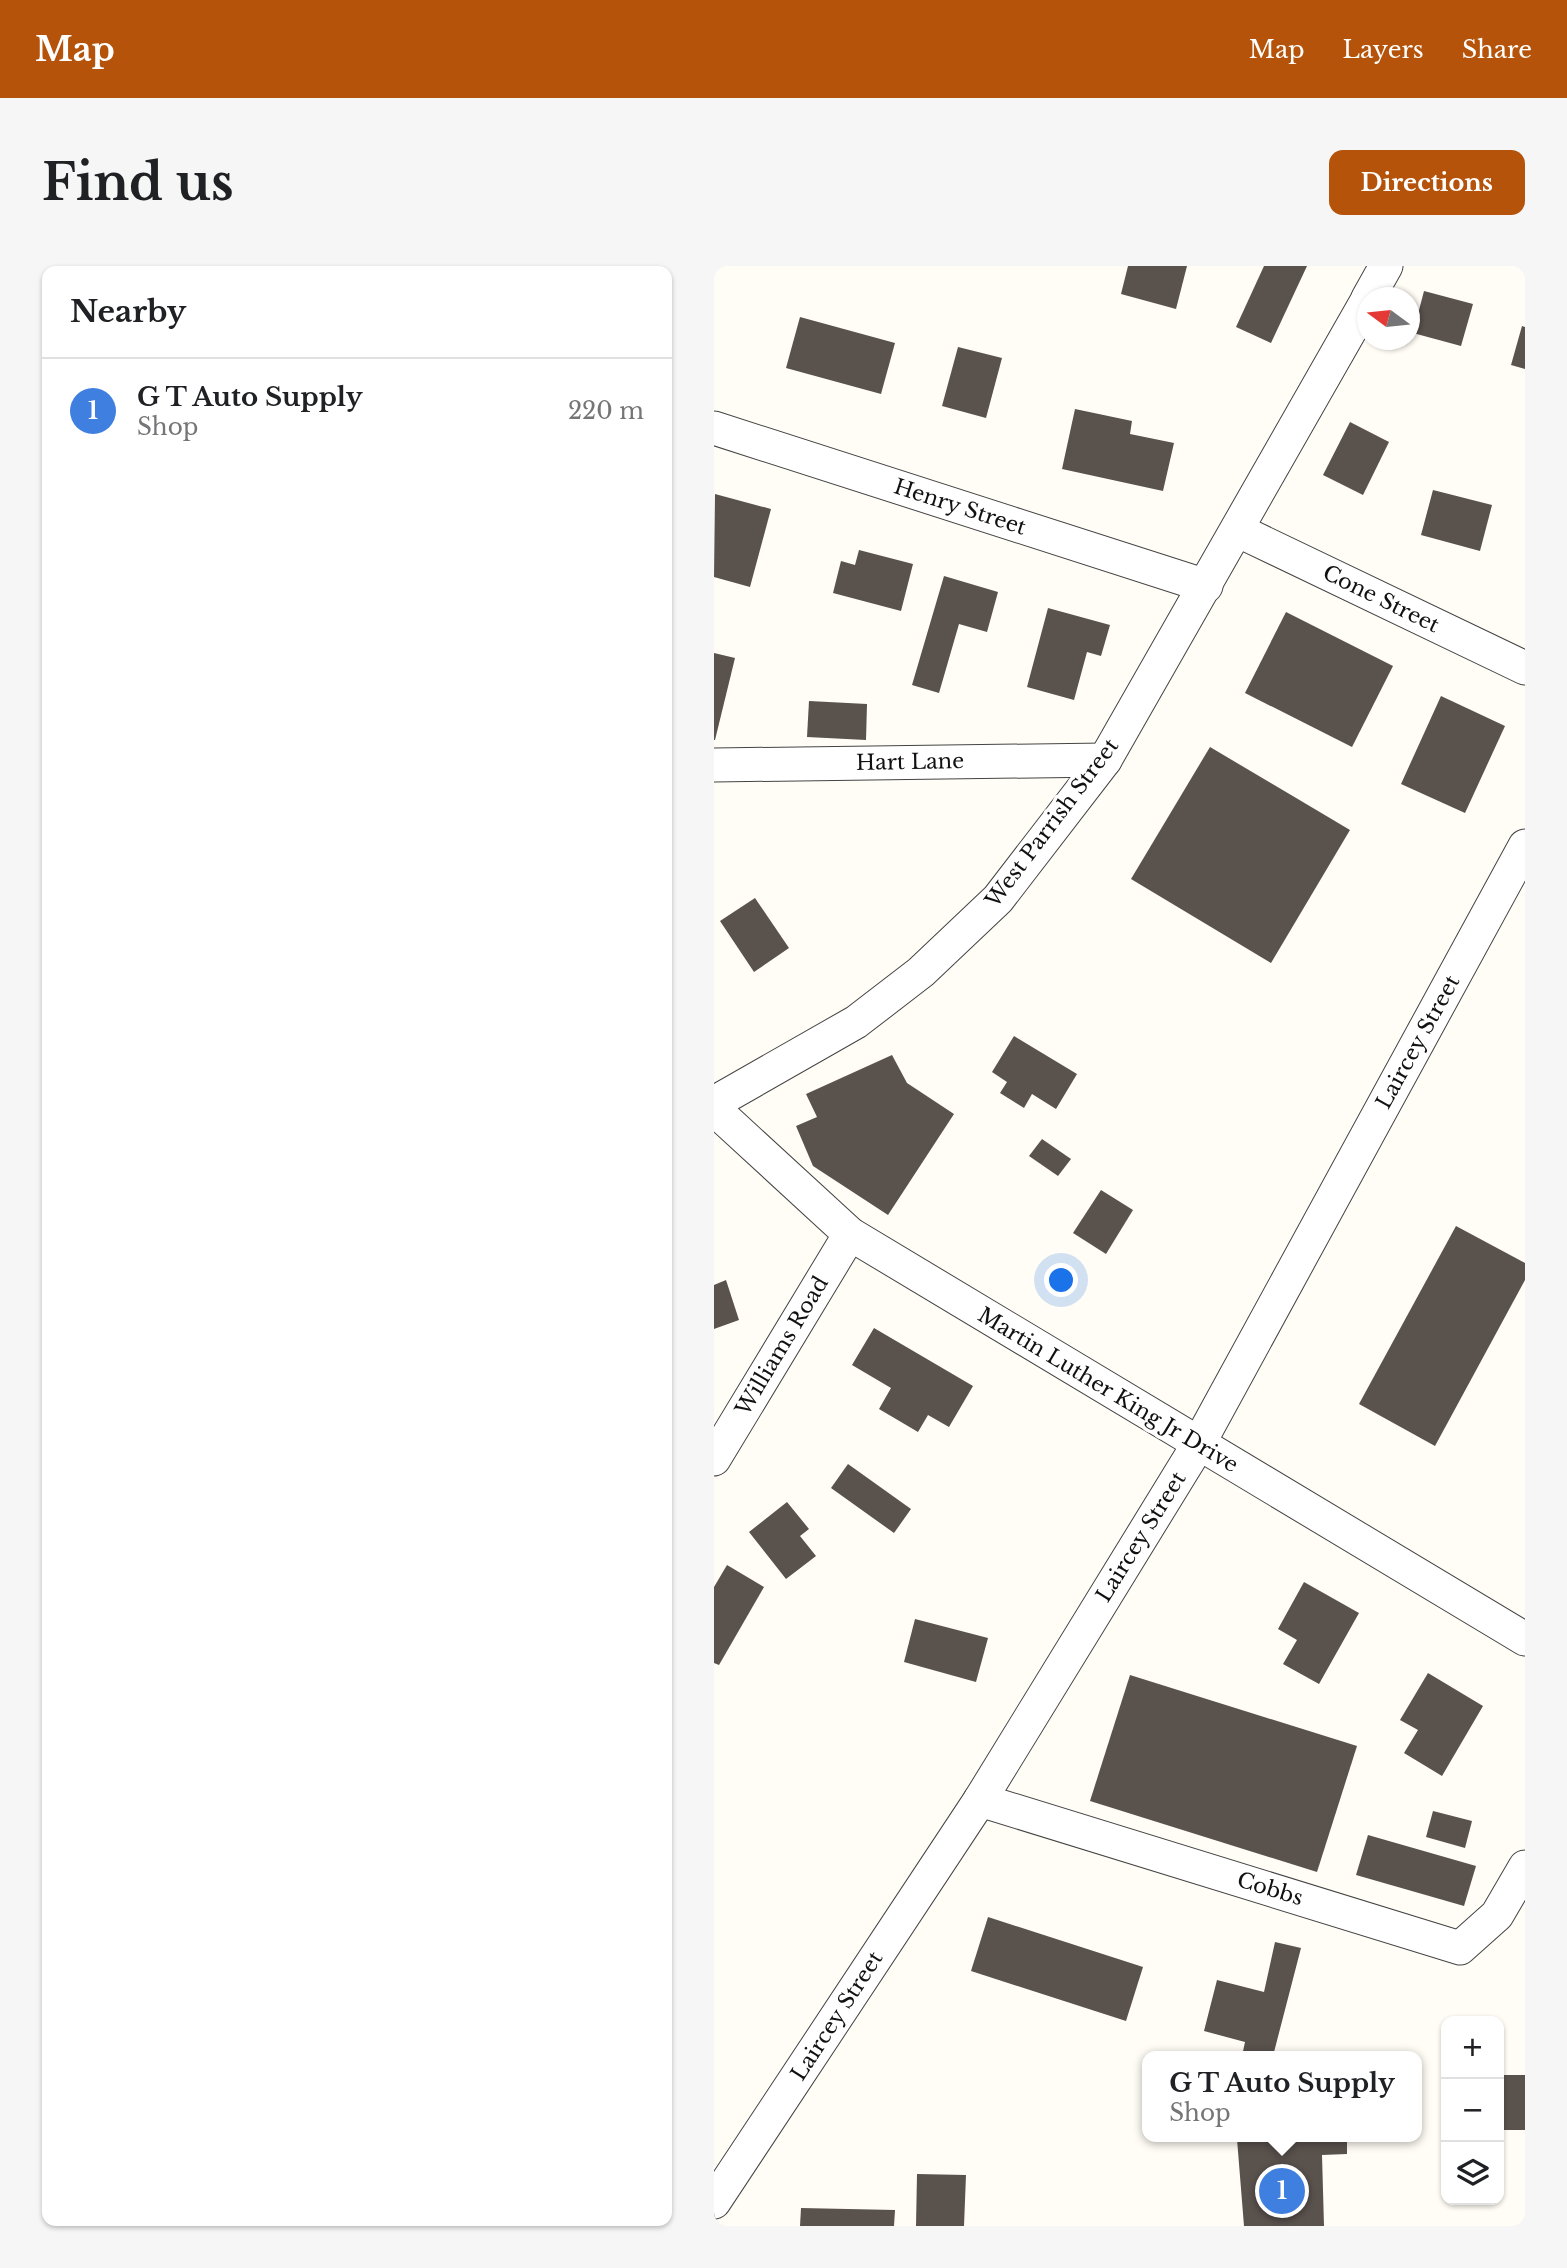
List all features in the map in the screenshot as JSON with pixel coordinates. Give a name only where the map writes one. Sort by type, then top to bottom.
[{"type":"street","name":"West Parrish Street","points":[[1374,287],[1386,266]]},
{"type":"street","name":"West Parrish Street","points":[[714,1103],[856,1022],[921,972],[998,899],[1105,760],[1357,317]]},
{"type":"street","name":"Henry Street","points":[[714,428],[1206,586]]},
{"type":"street","name":"Cone Street","points":[[1237,530],[1525,668]]},
{"type":"street","name":"Hart Lane","points":[[714,765],[1105,760]]},
{"type":"street","name":"Laircey Street","points":[[714,2202],[980,1800],[1198,1445],[1525,846]]},
{"type":"street","name":"Martin Luther King Jr Drive","points":[[714,1109],[850,1234],[1525,1639]]},
{"type":"street","name":"Williams Road","points":[[714,1459],[850,1234]]},
{"type":"street","name":"Cobbs","points":[[980,1800],[1461,1948],[1497,1915],[1525,1867]]},
{"type":"building","points":[[1128,266],[1187,266],[1176,309],[1121,294]]},
{"type":"building","points":[[1264,266],[1307,266],[1271,343],[1236,327]]},
{"type":"building","points":[[1424,291],[1473,304],[1461,346],[1420,335],[1420,306]]},
{"type":"building","points":[[800,317],[895,343],[881,394],[786,368]]},
{"type":"building","points":[[1522,326],[1525,327],[1525,369],[1511,365]]},
{"type":"building","points":[[958,347],[1002,358],[986,418],[942,406]]},
{"type":"building","points":[[1075,409],[1132,421],[1130,434],[1174,443],[1163,491],[1062,469]]},
{"type":"building","points":[[1350,422],[1389,442],[1363,495],[1323,475]]},
{"type":"building","points":[[1433,490],[1492,505],[1480,551],[1421,535]]},
{"type":"building","points":[[715,494],[771,509],[750,587],[714,577]]},
{"type":"building","points":[[859,550],[913,564],[901,611],[833,593],[841,561],[855,565]]},
{"type":"building","points":[[944,576],[998,592],[987,632],[959,624],[939,693],[912,685]]},
{"type":"building","points":[[1048,608],[1110,625],[1101,656],[1087,652],[1074,700],[1027,687]]},
{"type":"building","points":[[1286,612],[1393,666],[1352,747],[1245,693]]},
{"type":"building","points":[[714,653],[735,658],[715,740],[714,740]]},
{"type":"building","points":[[1441,696],[1505,726],[1465,813],[1401,784]]},
{"type":"building","points":[[809,701],[867,704],[866,740],[807,737]]},
{"type":"building","points":[[1210,747],[1350,830],[1271,963],[1131,879]]},
{"type":"building","points":[[755,898],[789,948],[754,972],[720,921]]},
{"type":"building","points":[[1014,1036],[1077,1074],[1056,1109],[1032,1094],[1024,1108],[1000,1093],[1007,1082],[992,1072]]},
{"type":"building","points":[[892,1055],[907,1083],[954,1114],[888,1215],[813,1166],[796,1126],[817,1117],[806,1094]]},
{"type":"building","points":[[1042,1139],[1071,1159],[1058,1176],[1029,1156]]},
{"type":"building","points":[[1101,1190],[1133,1210],[1106,1254],[1073,1233]]},
{"type":"building","points":[[1456,1226],[1525,1263],[1525,1280],[1435,1446],[1359,1404]]},
{"type":"building","points":[[726,1280],[739,1320],[714,1329],[714,1285]]},
{"type":"building","points":[[874,1328],[973,1386],[949,1427],[928,1415],[918,1432],[879,1409],[891,1388],[852,1365]]},
{"type":"building","points":[[848,1464],[911,1509],[894,1533],[831,1488]]},
{"type":"building","points":[[787,1502],[809,1529],[800,1536],[816,1556],[786,1579],[749,1532]]},
{"type":"building","points":[[727,1565],[764,1587],[719,1665],[714,1663],[714,1587]]},
{"type":"building","points":[[1304,1582],[1359,1613],[1319,1684],[1283,1664],[1297,1640],[1278,1629]]},
{"type":"building","points":[[915,1619],[988,1638],[976,1682],[904,1662]]},
{"type":"building","points":[[1428,1673],[1483,1706],[1442,1776],[1404,1753],[1418,1730],[1400,1720]]},
{"type":"building","points":[[1130,1675],[1357,1746],[1317,1872],[1090,1801]]},
{"type":"building","points":[[1433,1811],[1472,1821],[1465,1848],[1426,1837]]},
{"type":"building","points":[[1368,1835],[1476,1866],[1464,1906],[1356,1875]]},
{"type":"building","points":[[988,1917],[1143,1967],[1126,2021],[971,1971]]},
{"type":"building","points":[[1275,1942],[1301,1948],[1274,2051],[1243,2051],[1245,2042],[1204,2031],[1217,1980],[1264,1992]]},
{"type":"building","points":[[1504,2075],[1525,2075],[1525,2130],[1504,2130]]},
{"type":"building","points":[[1237,2142],[1347,2142],[1347,2154],[1322,2155],[1324,2226],[1244,2226]]},
{"type":"building","points":[[917,2174],[966,2175],[964,2226],[916,2226]]},
{"type":"building","points":[[801,2208],[895,2210],[894,2226],[800,2226]]},
{"type":"place","name":"G T Auto Supply","points":[[1282,2191]]}]
